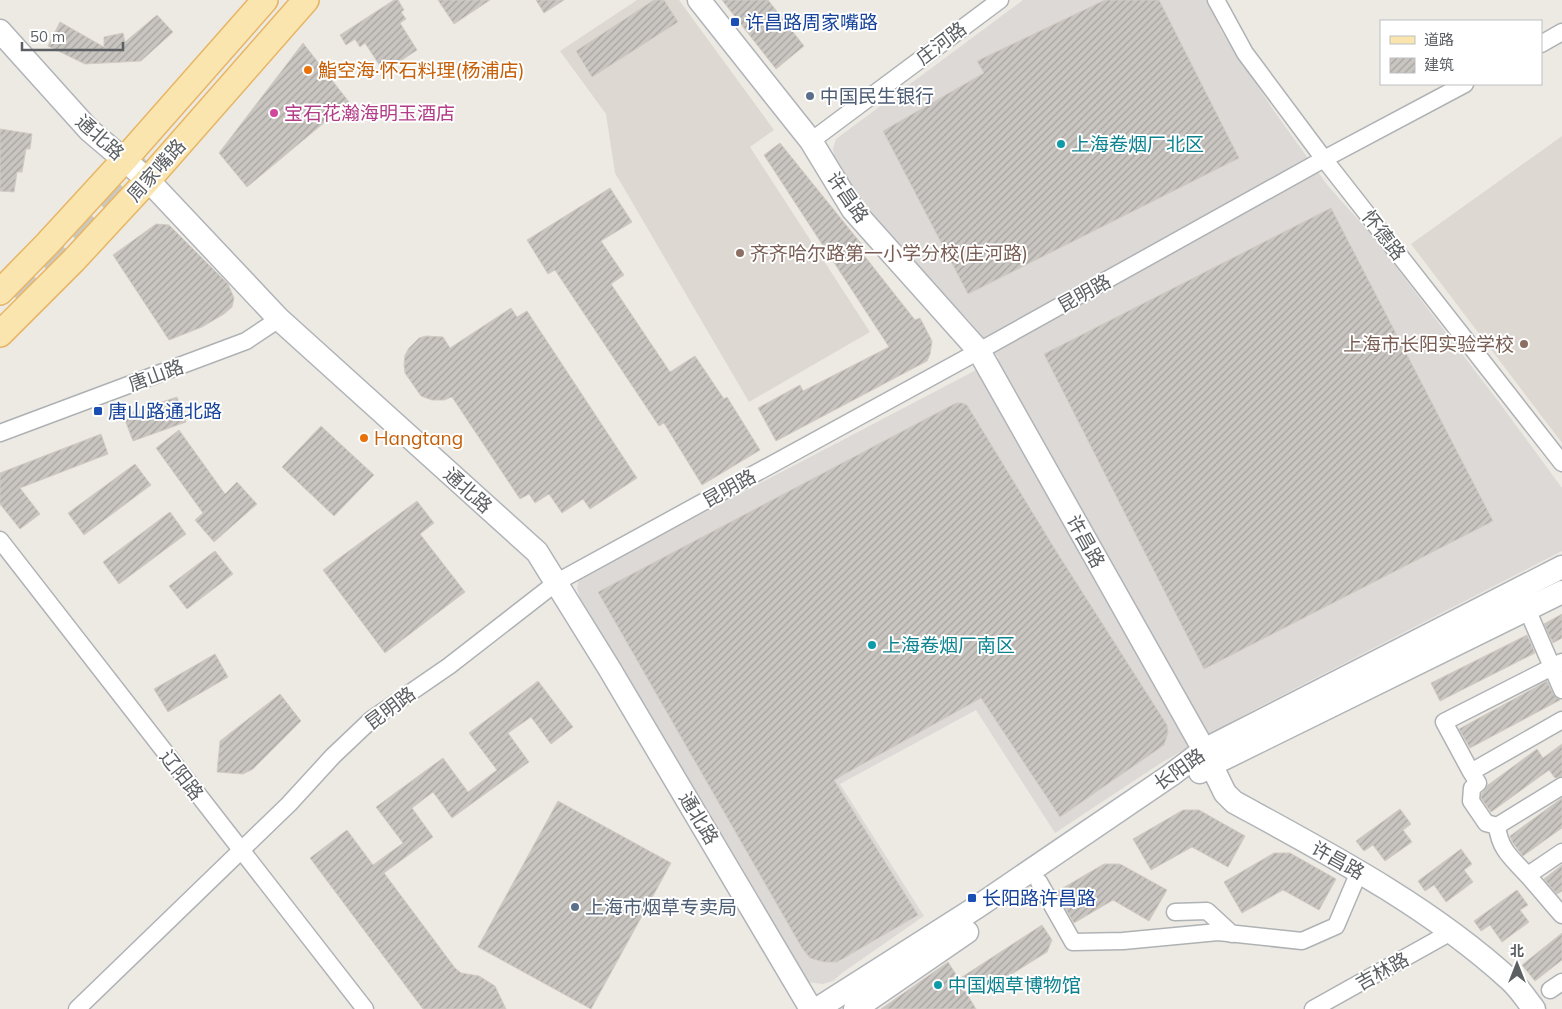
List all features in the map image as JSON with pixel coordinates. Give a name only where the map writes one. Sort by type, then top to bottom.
[{"type":"main road","name":"周家嘴路","points":[[0,292],[48,244],[265,0]]},
{"type":"main road","name":"周家嘴路","points":[[0,334],[74,260],[148,180],[306,0]]},
{"type":"street","name":"许昌路","points":[[698,0],[811,141],[853,210],[979,351],[1207,757],[1225,793],[1234,802],[1359,872],[1451,932],[1511,981],[1534,1009]]},
{"type":"street","name":"庄河路","points":[[811,141],[1000,0]]},
{"type":"street","name":"怀德路","points":[[1216,0],[1245,53],[1324,159],[1562,462]]},
{"type":"street","name":"通北路","points":[[0,31],[89,130],[148,180],[279,319],[537,552],[557,582],[726,863],[811,1009]]},
{"type":"street","points":[[1542,43],[1562,32]]},
{"type":"street","name":"昆明路","points":[[77,1009],[289,804],[332,756],[372,719],[449,666],[557,582],[979,351],[1324,159],[1463,85]]},
{"type":"street","name":"唐山路","points":[[0,432],[246,341],[279,319]]},
{"type":"street","name":"辽阳路","points":[[0,540],[365,1009]]},
{"type":"street","name":"长阳路","points":[[818,1009],[978,907],[1171,775],[1562,568]]},
{"type":"street","name":"长阳路","points":[[855,1009],[1039,882],[1207,757],[1562,592]]},
{"type":"street","points":[[1527,609],[1557,664],[1562,690]]},
{"type":"street","points":[[1557,664],[1444,722],[1478,783],[1472,788],[1471,801],[1486,823],[1497,826],[1562,786]]},
{"type":"street","points":[[1471,772],[1562,720]]},
{"type":"street","points":[[1497,826],[1498,839],[1510,858],[1528,875],[1562,916]]},
{"type":"street","points":[[1528,875],[1562,852]]},
{"type":"street","points":[[1039,882],[1073,942],[1123,942],[1218,932],[1302,942],[1336,926],[1359,872]]},
{"type":"street","points":[[1176,912],[1207,911],[1232,934]]},
{"type":"street","name":"吉林路","points":[[1313,1009],[1451,932]]},
{"type":"shaded area","name":"齐齐哈尔路第一小学分校(庄河路)","points":[[637,0],[679,0],[774,130],[750,147],[870,332],[749,402],[615,173],[606,114],[560,51]]},
{"type":"shaded area","points":[[1023,0],[1207,0],[1222,32],[1274,111],[1328,186],[1371,234],[1562,488],[1562,551],[1246,714],[1161,763],[1055,833],[976,710],[840,784],[924,916],[833,981],[823,984],[808,982],[795,968],[580,598],[577,588],[579,578],[999,358],[968,319],[878,232],[835,161],[833,149],[836,139]]},
{"type":"shaded area","name":"上海市长阳实验学校","points":[[1562,136],[1562,443],[1411,244]]},
{"type":"building","points":[[394,0],[398,0],[404,10],[401,12],[406,19],[400,23],[417,50],[384,72],[365,43],[360,47],[355,39],[346,45],[340,35]]},
{"type":"building","points":[[438,0],[490,0],[454,24]]},
{"type":"building","points":[[536,0],[564,0],[544,13]]},
{"type":"building","points":[[654,0],[664,0],[678,22],[592,77],[576,51]]},
{"type":"building","points":[[722,0],[768,0],[804,46],[776,69]]},
{"type":"building","name":"上海卷烟厂北区","points":[[1105,0],[1159,0],[1239,158],[968,294],[883,131],[984,73],[977,61]]},
{"type":"building","points":[[157,15],[173,32],[141,61],[85,64],[48,46],[60,22],[104,47],[104,37],[123,33],[125,42]]},
{"type":"building","points":[[303,43],[349,102],[247,187],[219,153]]},
{"type":"building","points":[[0,129],[32,134],[30,149],[26,149],[22,172],[17,172],[14,192],[0,191]]},
{"type":"building","points":[[780,143],[863,246],[859,249],[915,320],[920,318],[932,341],[927,361],[776,441],[758,408],[800,385],[803,391],[889,347],[764,155]]},
{"type":"building","points":[[610,188],[632,222],[601,241],[624,275],[611,284],[670,372],[695,356],[724,399],[727,397],[760,450],[702,485],[664,423],[659,426],[555,270],[548,274],[527,240]]},
{"type":"building","points":[[1331,208],[1493,521],[1204,669],[1044,354]]},
{"type":"building","points":[[156,224],[169,225],[228,284],[234,298],[232,307],[224,314],[202,327],[169,340],[113,255]]},
{"type":"building","points":[[511,308],[517,317],[527,311],[637,478],[590,509],[583,499],[562,513],[549,494],[535,503],[529,494],[520,499],[452,397],[444,400],[432,400],[421,396],[405,373],[405,355],[419,338],[426,336],[443,337],[450,348]]},
{"type":"building","points":[[177,397],[186,422],[133,441],[123,415]]},
{"type":"building","name":"上海卷烟厂南区","points":[[956,403],[967,405],[1056,551],[1167,725],[1168,733],[1164,745],[1060,817],[981,698],[834,780],[918,915],[837,962],[824,962],[810,958],[802,948],[598,592]]},
{"type":"building","points":[[321,426],[374,475],[334,516],[282,467]]},
{"type":"building","points":[[179,430],[225,494],[237,482],[257,504],[214,542],[195,520],[203,513],[156,448]]},
{"type":"building","points":[[101,434],[108,454],[20,488],[40,514],[20,529],[0,504],[0,473]]},
{"type":"building","points":[[135,464],[151,485],[84,535],[68,513]]},
{"type":"building","points":[[417,501],[434,523],[420,534],[465,592],[385,653],[323,570]]},
{"type":"building","points":[[170,512],[186,534],[119,584],[103,562]]},
{"type":"building","points":[[215,551],[233,574],[187,609],[169,586]]},
{"type":"building","points":[[1562,614],[1562,638],[1553,643],[1544,624]]},
{"type":"building","points":[[1527,635],[1535,653],[1440,701],[1431,683]]},
{"type":"building","points":[[215,654],[228,677],[168,712],[154,689]]},
{"type":"building","points":[[538,681],[573,727],[551,744],[531,717],[508,733],[529,762],[452,818],[433,792],[412,808],[433,837],[384,873],[455,968],[461,973],[479,976],[495,986],[506,1009],[423,1009],[310,858],[347,830],[373,865],[403,843],[376,807],[443,758],[468,792],[497,770],[469,733]]},
{"type":"building","points":[[1547,681],[1553,694],[1560,700],[1470,748],[1459,729]]},
{"type":"building","points":[[280,694],[301,721],[253,769],[243,774],[217,772],[220,741]]},
{"type":"building","points":[[1562,744],[1562,776],[1555,778],[1549,770],[1491,812],[1481,798],[1488,785],[1537,749],[1543,758]]},
{"type":"building","points":[[1562,798],[1562,828],[1523,856],[1510,836]]},
{"type":"building","points":[[558,801],[671,863],[591,1009],[478,947]]},
{"type":"building","points":[[1400,809],[1411,824],[1403,830],[1412,842],[1385,861],[1373,845],[1364,851],[1356,841]]},
{"type":"building","points":[[1183,810],[1199,810],[1245,836],[1228,867],[1192,847],[1151,870],[1133,839]]},
{"type":"building","points":[[1461,849],[1472,864],[1464,870],[1473,882],[1446,902],[1434,885],[1425,891],[1418,881]]},
{"type":"building","points":[[1274,853],[1290,853],[1336,879],[1319,910],[1283,890],[1242,913],[1224,882]]},
{"type":"building","points":[[1104,864],[1120,864],[1167,890],[1149,921],[1113,900],[1074,923],[1056,892]]},
{"type":"building","points":[[1562,865],[1562,891],[1557,894],[1544,879]]},
{"type":"building","points":[[1517,890],[1528,905],[1520,910],[1529,922],[1502,942],[1490,925],[1481,931],[1474,921]]},
{"type":"building","points":[[1042,925],[1052,940],[1047,952],[991,987],[962,986],[976,1009],[881,1009],[948,962],[959,979]]},
{"type":"building","points":[[1562,933],[1562,960],[1535,981],[1522,965]]},
{"type":"tunnel","points":[[18,300],[148,162]]},
{"type":"place","name":"许昌路周家嘴路","points":[[735,22]]},
{"type":"place","name":"鮨空海·怀石料理(杨浦店)","points":[[308,70]]},
{"type":"place","name":"中国民生银行","points":[[810,96]]},
{"type":"place","name":"宝石花瀚海明玉酒店","points":[[274,113]]},
{"type":"place","name":"上海卷烟厂北区","points":[[1061,144]]},
{"type":"place","name":"齐齐哈尔路第一小学分校(庄河路)","points":[[740,253]]},
{"type":"place","name":"上海市长阳实验学校","points":[[1524,344]]},
{"type":"place","name":"唐山路通北路","points":[[98,411]]},
{"type":"place","name":"Hangtang","points":[[364,438]]},
{"type":"place","name":"上海卷烟厂南区","points":[[872,645]]},
{"type":"place","name":"长阳路许昌路","points":[[972,898]]},
{"type":"place","name":"上海市烟草专卖局","points":[[575,907]]},
{"type":"place","name":"中国烟草博物馆","points":[[938,985]]}]
